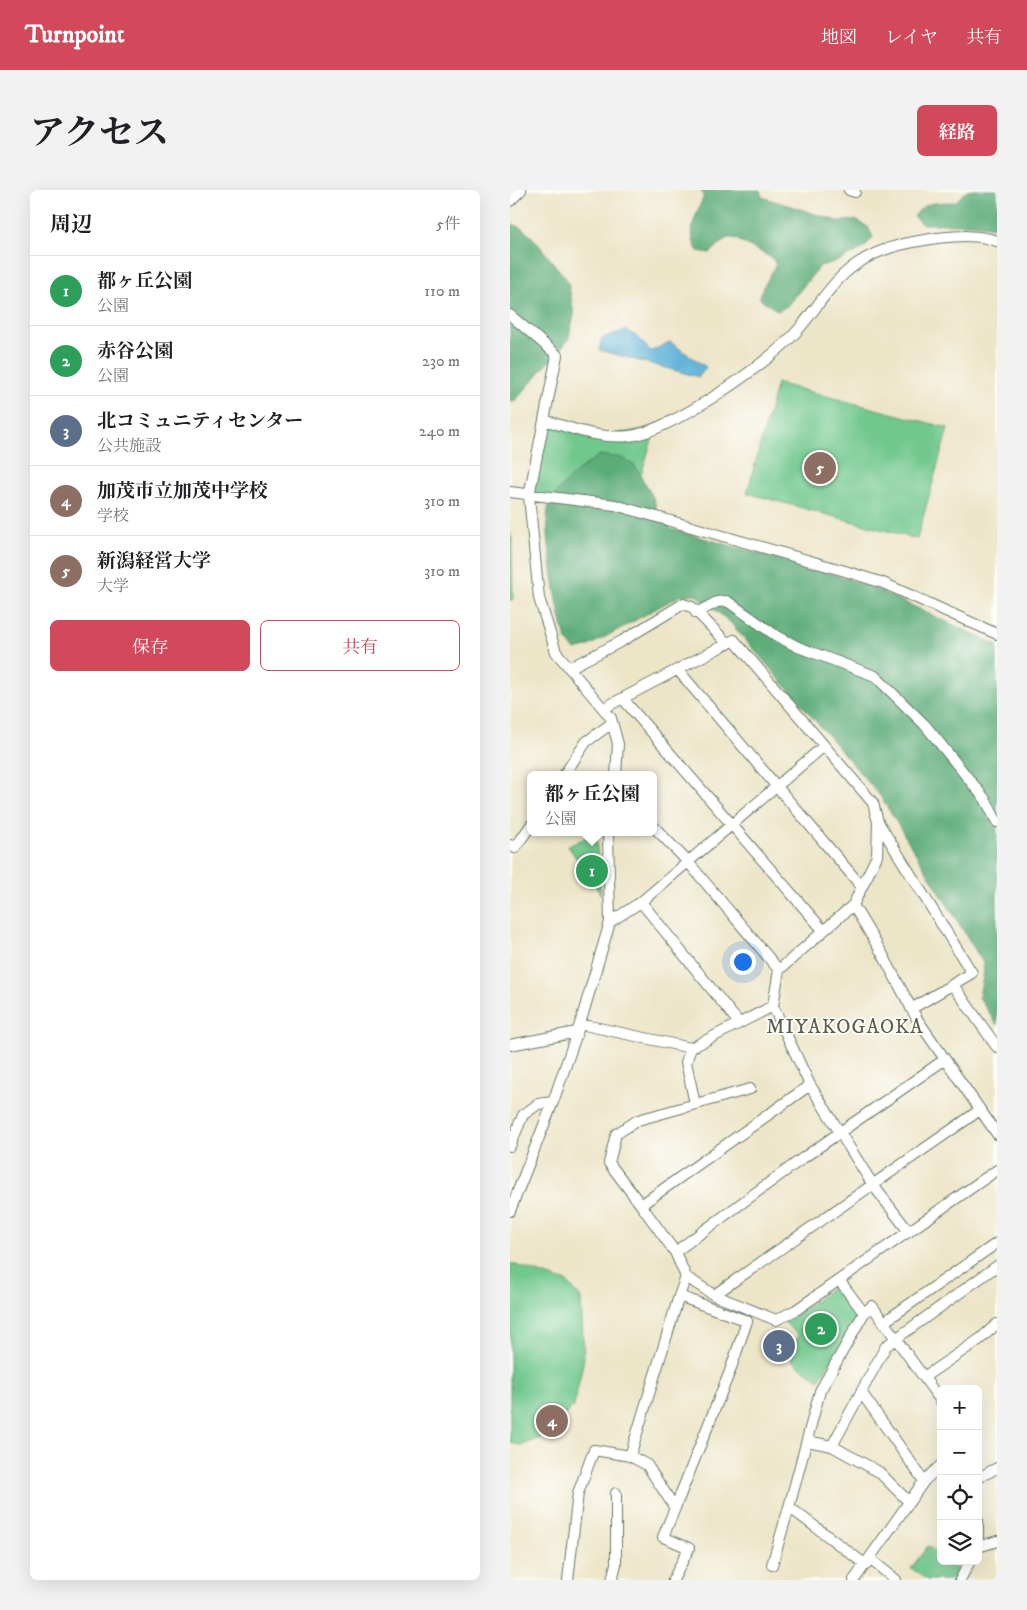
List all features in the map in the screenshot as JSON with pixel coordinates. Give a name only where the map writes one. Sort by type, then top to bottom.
[{"type":"street","points":[[510,202],[521,190]]},
{"type":"street","points":[[544,420],[600,437],[631,436],[656,427],[721,393],[750,372],[797,332],[837,280],[859,262],[888,248],[918,241],[952,236],[983,236],[997,241]]},
{"type":"street","points":[[510,315],[557,356],[529,496],[539,598],[556,652],[604,708],[612,723],[618,744],[616,771]]},
{"type":"street","points":[[510,492],[615,506],[845,571],[883,583],[997,634]]},
{"type":"street","points":[[696,613],[717,602],[727,601],[774,636],[875,676],[925,725],[985,799],[997,822]]},
{"type":"street","points":[[568,668],[622,641],[684,604],[692,607],[728,644]]},
{"type":"street","points":[[604,708],[734,640],[873,803],[878,822],[877,856],[853,905],[779,970],[773,1006],[810,1085],[838,1133],[873,1186],[909,1232]]},
{"type":"street","points":[[678,670],[862,886]]},
{"type":"street","points":[[623,698],[823,930]]},
{"type":"street","points":[[567,771],[586,742],[612,723]]},
{"type":"street","points":[[610,922],[642,902],[824,746]]},
{"type":"street","points":[[878,822],[972,973],[911,1009]]},
{"type":"street","points":[[657,830],[688,862],[779,970]]},
{"type":"street","points":[[510,844],[515,848],[527,831]]},
{"type":"street","points":[[510,1211],[553,1102],[610,922],[608,836]]},
{"type":"street","points":[[642,902],[739,1023]]},
{"type":"street","points":[[853,905],[911,1009],[944,1060],[997,1134]]},
{"type":"street","points":[[953,985],[997,1047]]},
{"type":"street","points":[[510,1045],[578,1028],[691,1048],[773,1006]]},
{"type":"street","points":[[691,1048],[686,1062],[695,1104]]},
{"type":"street","points":[[675,1252],[838,1133],[944,1060]]},
{"type":"street","points":[[641,1206],[810,1085]]},
{"type":"street","points":[[750,1090],[638,1120],[616,1134],[609,1163],[675,1252],[686,1277],[714,1295],[776,1320],[796,1310],[997,1170]]},
{"type":"street","points":[[510,1142],[523,1115],[538,1104],[553,1102]]},
{"type":"street","points":[[714,1295],[980,1110]]},
{"type":"street","points":[[884,1322],[997,1243]]},
{"type":"street","points":[[832,1446],[886,1346],[997,1266]]},
{"type":"street","points":[[630,1456],[686,1277]]},
{"type":"street","points":[[840,1280],[864,1313]]},
{"type":"street","points":[[673,1580],[690,1548],[663,1537],[730,1371],[746,1321],[679,1296]]},
{"type":"street","points":[[772,1564],[820,1391],[864,1313],[872,1306],[937,1395]]},
{"type":"street","points":[[924,1377],[980,1340],[997,1324]]},
{"type":"street","points":[[860,1392],[924,1481]]},
{"type":"street","points":[[806,1441],[832,1446],[879,1472],[910,1502]]},
{"type":"street","points":[[568,1580],[578,1493],[594,1450],[630,1456],[647,1465],[675,1508]]},
{"type":"street","points":[[982,1476],[997,1468]]},
{"type":"street","points":[[854,1580],[924,1481],[937,1470]]},
{"type":"street","points":[[612,1580],[616,1564],[616,1493]]},
{"type":"street","points":[[789,1507],[896,1580]]},
{"type":"street","points":[[982,1546],[997,1542]]},
{"type":"street","points":[[960,1580],[968,1565]]},
{"type":"green space","points":[[699,190],[760,190],[762,197],[838,221],[856,220],[868,227],[873,237],[864,248],[841,260],[820,266],[787,306],[778,311],[760,299],[760,293],[776,265],[772,258],[734,238],[727,238],[710,253],[698,251],[692,237],[692,230],[704,195]]},
{"type":"green space","points":[[967,190],[997,190],[997,227],[971,224],[922,224],[914,217],[927,205],[955,202]]},
{"type":"green space","points":[[510,223],[523,229],[534,239],[568,281],[574,315],[568,340],[515,401],[510,403]]},
{"type":"green space","points":[[777,383],[948,428],[917,539],[747,493]]},
{"type":"green space","points":[[544,420],[600,437],[656,427],[630,510],[529,496]]},
{"type":"green space","points":[[600,455],[622,458],[635,466],[654,499],[657,511],[671,529],[843,577],[878,590],[997,645],[997,1025],[979,997],[984,971],[982,961],[881,797],[730,622],[695,594],[679,596],[587,647],[575,650],[569,643],[563,628],[556,592],[549,549],[547,515],[549,506],[565,484],[585,465]]},
{"type":"green space","points":[[510,532],[512,539],[513,599],[510,601]]},
{"type":"green space","points":[[590,836],[596,836],[601,895],[568,846]]},
{"type":"green space","points":[[510,1263],[567,1282],[581,1298],[584,1358],[574,1406],[541,1438],[521,1445],[510,1443]]},
{"type":"green space","points":[[838,1284],[860,1313],[819,1380],[791,1360],[798,1336],[785,1323]]},
{"type":"green space","points":[[928,1546],[937,1553],[937,1565],[952,1565],[959,1571],[955,1580],[927,1580],[911,1568]]},
{"type":"water","points":[[626,330],[637,337],[651,351],[670,342],[706,367],[699,377],[599,350],[602,338]]},
{"type":"place","name":"新潟経営大学","points":[[820,468]]},
{"type":"place","name":"都ヶ丘公園","points":[[592,871]]},
{"type":"place","name":"赤谷公園","points":[[821,1329]]},
{"type":"place","name":"北コミュニティセンター","points":[[779,1346]]},
{"type":"place","name":"加茂市立加茂中学校","points":[[552,1421]]},
{"type":"district","name":"MIYAKOGAOKA","points":[[845,1026]]}]
